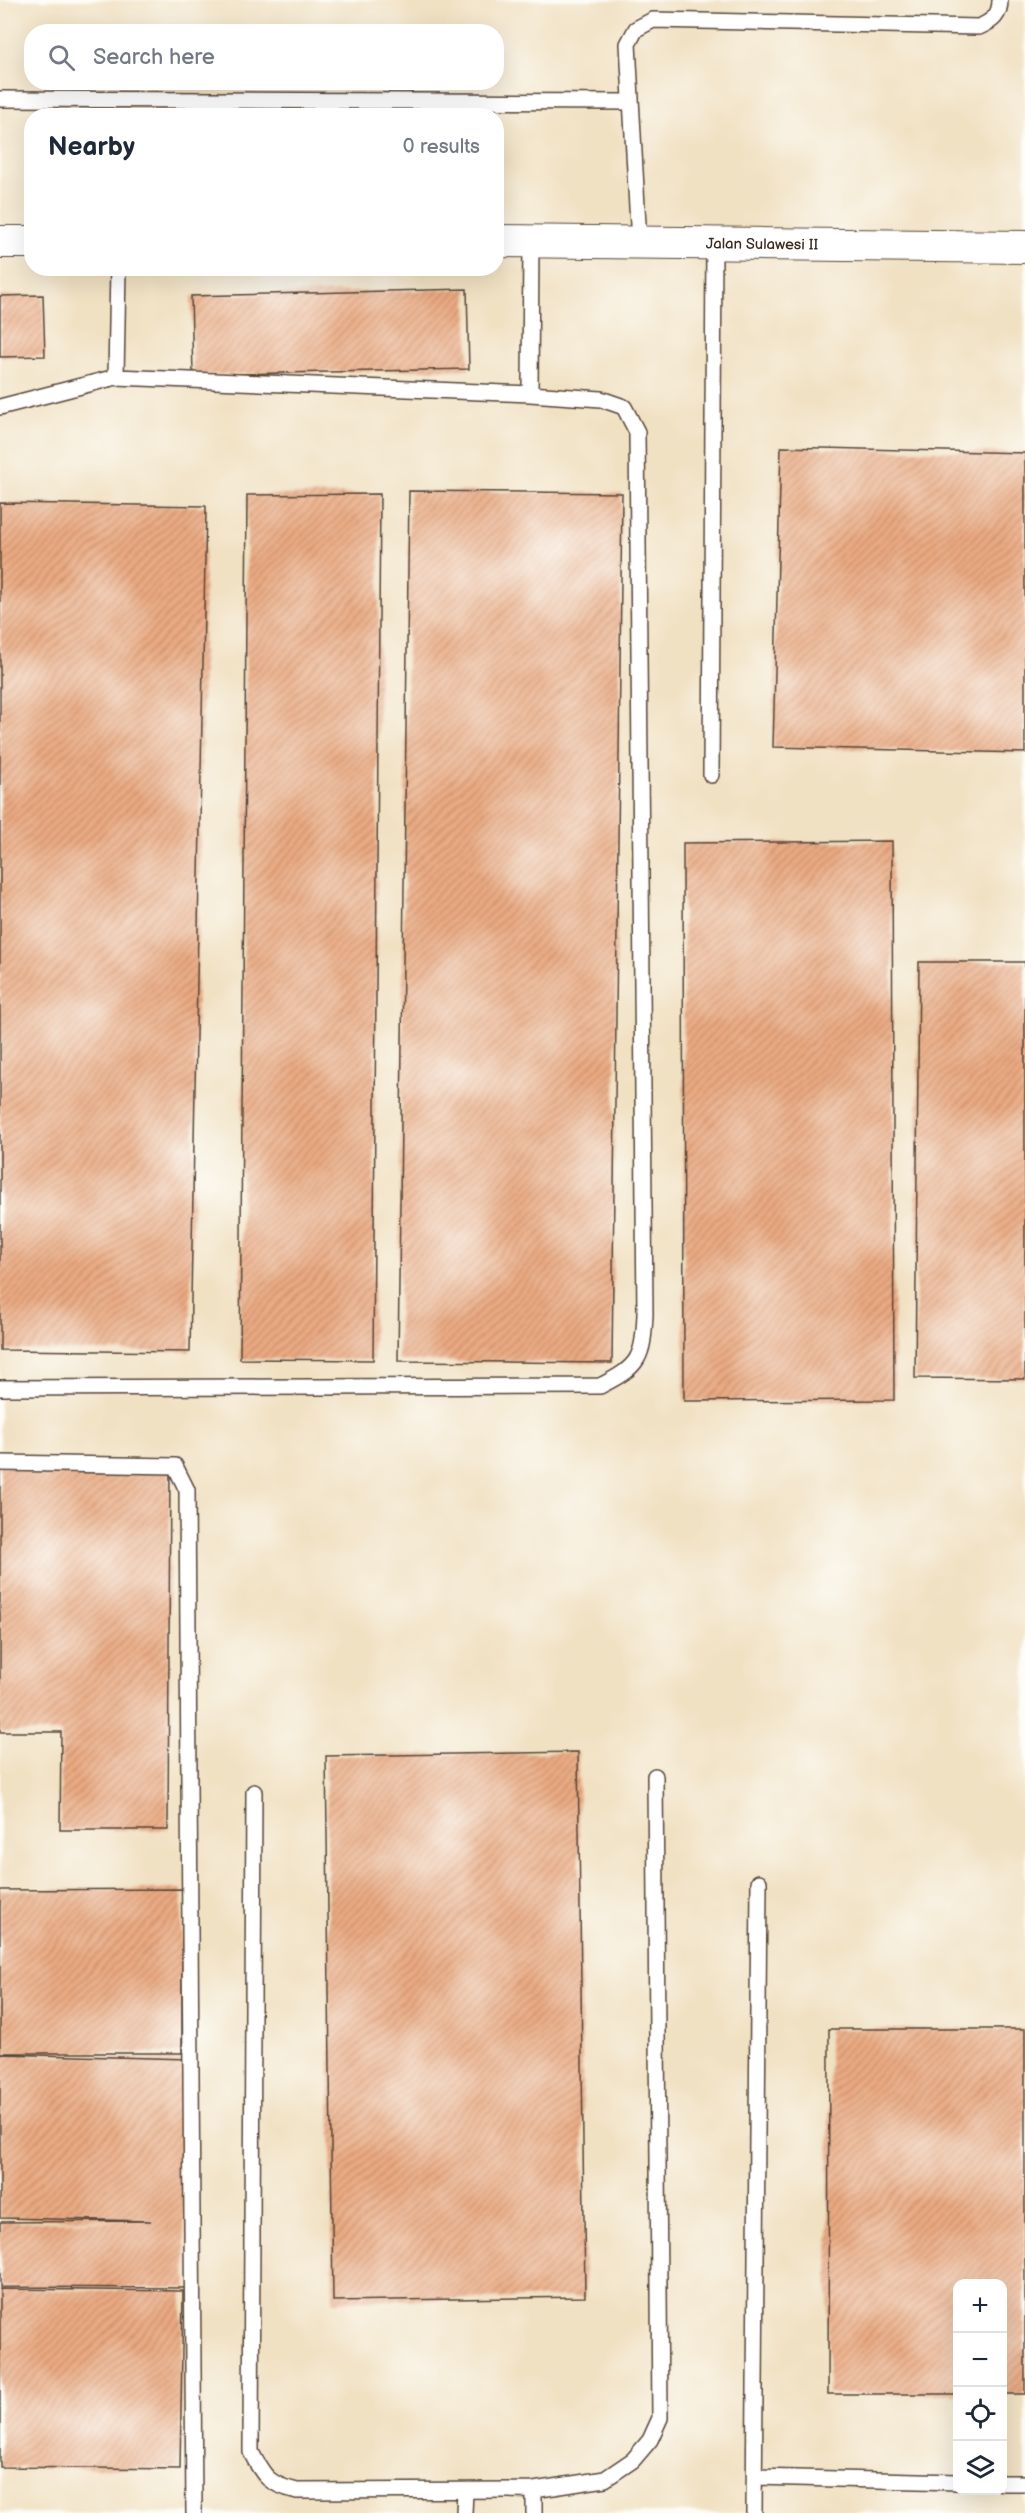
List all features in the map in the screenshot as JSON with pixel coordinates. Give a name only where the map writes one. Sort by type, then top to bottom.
[{"type":"street","name":"Jalan Sulawesi II","points":[[504,241],[1025,247]]},
{"type":"street","points":[[0,242],[24,242]]},
{"type":"lane","points":[[639,243],[628,44],[636,29],[653,21],[979,27],[991,22],[1000,11],[1000,0]]},
{"type":"lane","points":[[0,99],[333,108],[631,102]]},
{"type":"lane","points":[[530,394],[531,241]]},
{"type":"lane","points":[[711,775],[714,243]]},
{"type":"lane","points":[[116,377],[118,276]]},
{"type":"lane","points":[[0,407],[116,377],[530,394],[601,399],[624,407],[637,432],[644,1348],[628,1372],[600,1386],[0,1388]]},
{"type":"lane","points":[[0,1463],[175,1466],[187,1490],[194,2513]]},
{"type":"lane","points":[[254,1792],[250,2452],[262,2475],[277,2486],[297,2491],[534,2490],[605,2480],[633,2460],[650,2440],[660,2418],[656,1776]]},
{"type":"lane","points":[[754,2513],[759,1882]]},
{"type":"lane","points":[[755,2477],[953,2482]]},
{"type":"lane","points":[[1007,2483],[1025,2483]]},
{"type":"lane","points":[[534,2490],[534,2513]]},
{"type":"lane","points":[[464,2513],[465,2492]]},
{"type":"building","points":[[467,289],[469,369],[193,375],[191,296]]},
{"type":"building","points":[[43,295],[45,356],[0,357],[0,296]]},
{"type":"building","points":[[781,447],[1025,453],[1025,753],[773,747]]},
{"type":"building","points":[[409,491],[622,493],[612,1363],[398,1361]]},
{"type":"building","points":[[380,494],[373,1360],[240,1359],[247,495]]},
{"type":"building","points":[[0,503],[206,506],[190,1352],[0,1350]]},
{"type":"building","points":[[892,841],[894,1400],[684,1401],[683,843]]},
{"type":"building","points":[[919,962],[1025,962],[1025,1379],[915,1378]]},
{"type":"building","points":[[0,1465],[170,1466],[168,1830],[60,1830],[61,1732],[0,1732]]},
{"type":"building","points":[[578,1752],[585,2297],[333,2301],[326,1756]]},
{"type":"building","points":[[182,1889],[182,2053],[0,2053],[0,1890]]},
{"type":"building","points":[[829,2029],[1025,2029],[1025,2394],[1007,2394],[1007,2279],[953,2279],[953,2394],[828,2394]]},
{"type":"building","points":[[0,2054],[189,2059],[184,2222],[187,2288],[0,2287],[0,2222],[151,2221],[0,2218]]},
{"type":"building","points":[[0,2289],[183,2291],[180,2469],[0,2467]]}]
